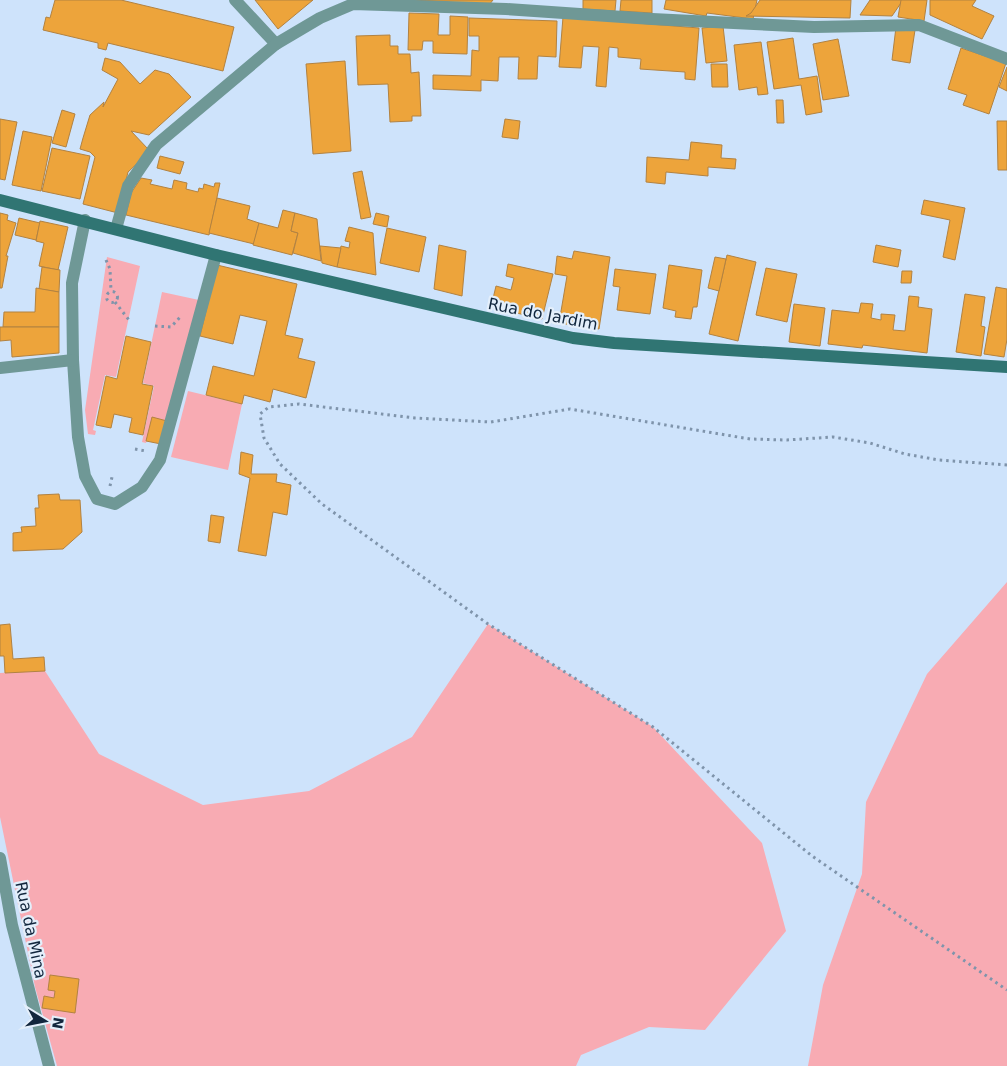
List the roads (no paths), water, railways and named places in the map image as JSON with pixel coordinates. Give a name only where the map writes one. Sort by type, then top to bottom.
[{"type":"main road","name":"Rua do Jardim","points":[[0,200],[85,220],[216,256],[573,338],[614,343],[1007,367]]},
{"type":"street","points":[[235,0],[276,44]]},
{"type":"street","points":[[116,229],[128,186],[156,145],[276,44],[320,18],[353,4],[508,4],[652,19],[814,27],[920,25],[1007,60]]},
{"type":"street","points":[[85,220],[72,283],[73,360],[78,437],[85,476],[98,499],[115,504],[142,487],[160,460],[216,256]]},
{"type":"street","points":[[0,368],[73,360]]},
{"type":"street","name":"Rua da Mina","points":[[0,858],[12,925],[50,1066]]}]
